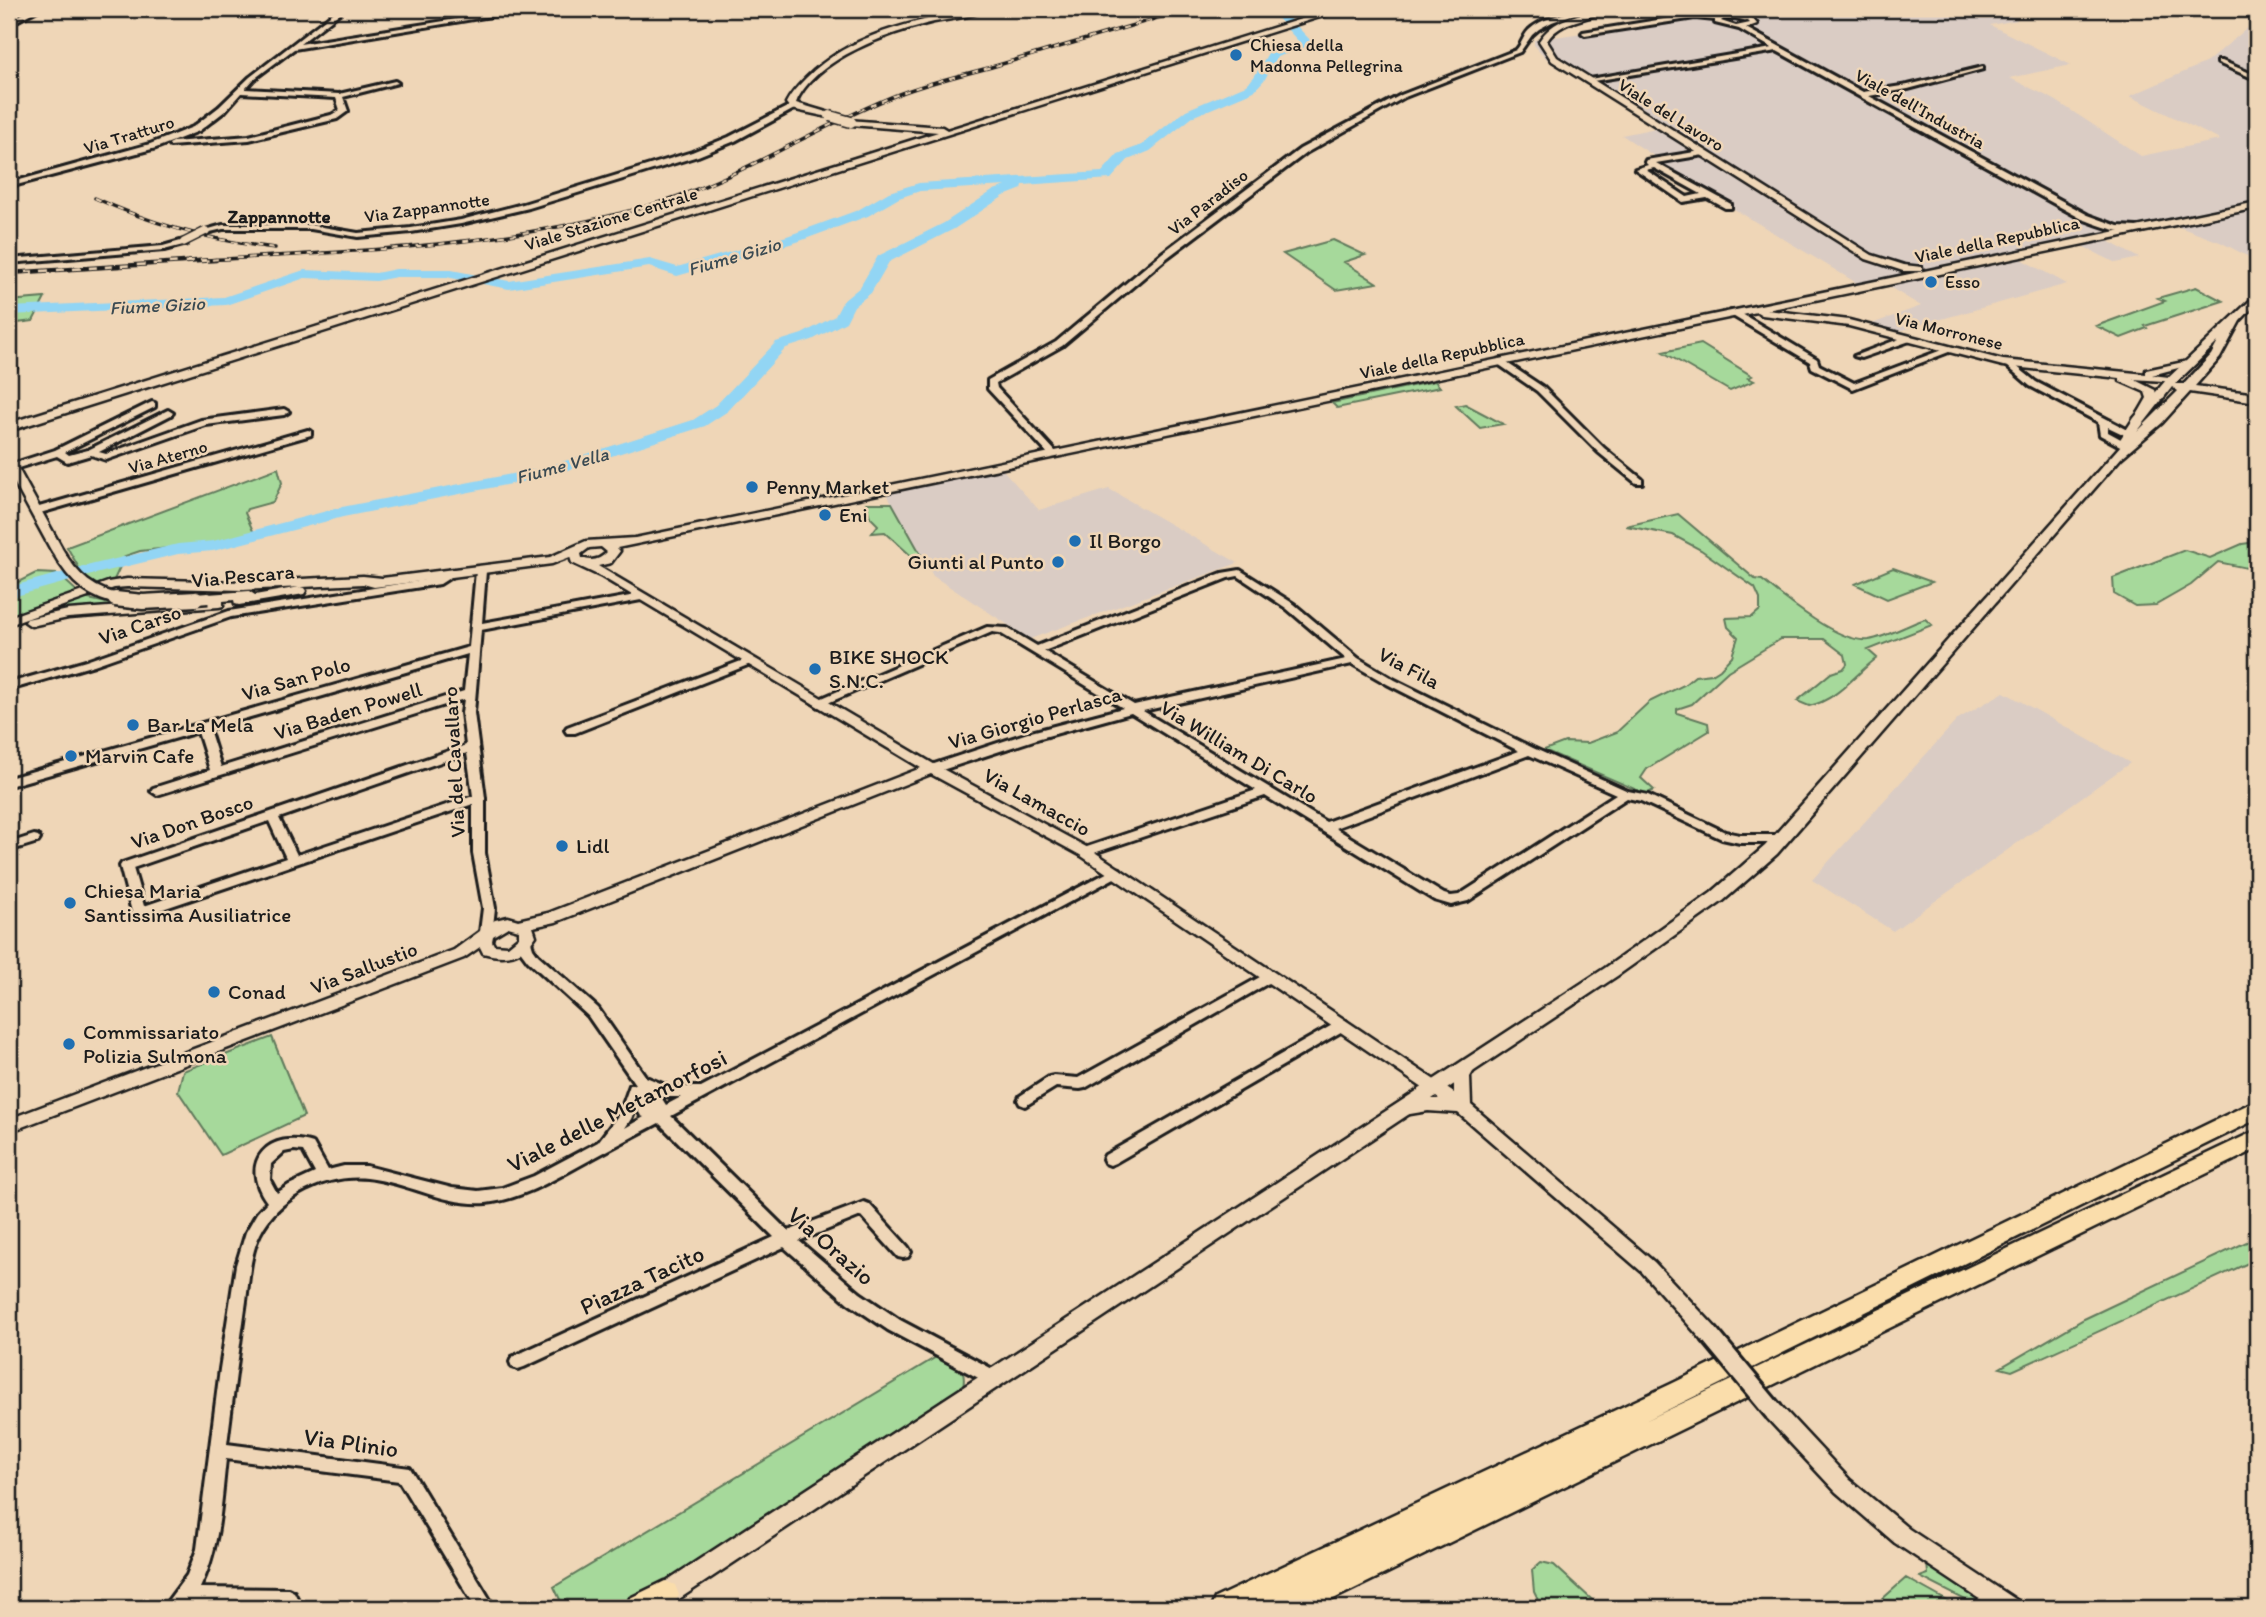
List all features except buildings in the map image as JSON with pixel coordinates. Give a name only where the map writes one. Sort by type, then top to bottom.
[{"type":"highway","points":[[1225,1608],[1680,1391],[2257,1109]]},
{"type":"highway","points":[[1285,1608],[2257,1139]]},
{"type":"main road","points":[[951,130],[850,122],[794,107],[791,103],[794,96],[840,55],[900,29],[983,9]]},
{"type":"main road","name":"Viale Stazione Centrale","points":[[10,427],[1341,9]]},
{"type":"main road","points":[[650,1604],[1469,1065],[1717,898],[1780,839],[2124,445],[2143,415],[2171,382],[2257,297]]},
{"type":"main road","points":[[2124,445],[2168,408],[2216,356],[2235,321]]},
{"type":"main road","points":[[2205,367],[2208,377],[2221,387]]},
{"type":"main road","points":[[2171,382],[2237,396]]},
{"type":"main road","points":[[2187,385],[2221,387],[2257,397]]},
{"type":"main road","points":[[2168,408],[2199,396],[2257,397]]},
{"type":"street","points":[[9,23],[36,9]]},
{"type":"street","name":"Via Tratturo","points":[[178,140],[210,120],[289,48],[342,9]]},
{"type":"street","points":[[289,48],[530,9]]},
{"type":"street","name":"Via Paradiso","points":[[1053,454],[993,389],[991,382],[1059,344],[1165,255],[1303,151],[1403,96],[1518,51],[1524,47],[1532,31],[1585,9]]},
{"type":"street","points":[[1539,27],[1550,30],[1605,9]]},
{"type":"street","points":[[1585,33],[1695,16],[1735,16],[1759,9]]},
{"type":"street","points":[[1719,18],[1716,20],[1721,24],[1741,28],[1751,26],[1754,22],[1735,16]]},
{"type":"street","name":"Viale dell'Industria","points":[[1741,28],[2111,230]]},
{"type":"street","name":"Viale del Lavoro","points":[[1550,30],[1543,41],[1548,53],[1869,257]]},
{"type":"street","points":[[1587,80],[1776,49]]},
{"type":"street","points":[[2220,62],[2257,78]]},
{"type":"street","points":[[1860,95],[1908,87],[1981,68]]},
{"type":"street","points":[[239,91],[339,96],[395,83]]},
{"type":"street","name":"Via Tratturo","points":[[9,185],[178,140],[249,138],[334,117],[344,111],[339,96]]},
{"type":"street","name":"Via Zappannotte","points":[[9,261],[164,248],[184,243],[217,227],[311,227],[358,234],[411,230],[475,219],[695,154],[732,139],[794,107]]},
{"type":"street","points":[[1702,153],[1649,162],[1728,206]]},
{"type":"street","points":[[1655,166],[1639,169],[1686,200],[1710,195]]},
{"type":"street","name":"Viale della Repubblica","points":[[609,558],[635,542],[1903,278],[2096,237],[2111,230],[2137,229],[2257,205]]},
{"type":"street","name":"Viale dell'Industria","points":[[2085,217],[2094,226],[2111,230]]},
{"type":"street","points":[[2094,226],[2099,233],[2096,237]]},
{"type":"street","points":[[1869,257],[1920,270],[1948,268]]},
{"type":"street","points":[[1869,257],[1877,266],[1903,278]]},
{"type":"street","points":[[1892,265],[1899,270],[1903,278]]},
{"type":"street","points":[[1857,287],[1874,280],[1879,274],[1877,266]]},
{"type":"street","points":[[1794,313],[1799,299]]},
{"type":"street","name":"Via Morronese","points":[[1771,305],[1775,310],[1817,317],[2010,364],[2171,382]]},
{"type":"street","name":"Via Morronese","points":[[1746,311],[1794,313]]},
{"type":"street","points":[[1734,313],[1814,361],[1815,366],[1853,386],[1950,350]]},
{"type":"street","points":[[1858,356],[1907,339]]},
{"type":"street","points":[[1501,362],[1540,390],[1601,450],[1640,481]]},
{"type":"street","name":"Via Morronese","points":[[2116,375],[2151,372],[2189,362]]},
{"type":"street","points":[[2010,364],[2033,384],[2103,421],[2103,433],[2124,445]]},
{"type":"street","name":"Via Morronese","points":[[2116,375],[2150,390],[2152,398],[2143,415]]},
{"type":"street","points":[[10,465],[58,452],[152,405]]},
{"type":"street","points":[[58,452],[67,458],[91,452],[165,412],[186,428]]},
{"type":"street","points":[[91,452],[106,457],[213,420],[284,412]]},
{"type":"street","name":"Via Aterno","points":[[36,511],[308,433]]},
{"type":"street","name":"Via Pescara","points":[[10,465],[57,550],[79,582],[97,594],[137,601],[300,591],[449,575],[552,560],[580,559]]},
{"type":"street","points":[[580,559],[592,544],[609,558]]},
{"type":"street","name":"Via Lamaccio","points":[[580,559],[609,558],[641,597],[932,769],[1084,852],[1463,1108],[1648,1267],[1774,1412],[1843,1486],[1902,1536],[2011,1608]]},
{"type":"street","name":"Via del Cavallaro","points":[[481,571],[468,713],[479,797],[479,853],[489,908],[486,934]]},
{"type":"street","name":"Via Fila","points":[[1036,650],[1227,575],[1240,573],[1290,607],[1354,660],[1391,682],[1529,751],[1625,794],[1643,797],[1722,835],[1740,839],[1780,839]]},
{"type":"street","name":"Via Carso","points":[[9,687],[90,663],[229,614],[440,580],[449,575]]},
{"type":"street","points":[[9,621],[113,585],[127,583],[211,587],[351,580],[382,582]]},
{"type":"street","points":[[9,627],[68,614],[216,604],[300,591]]},
{"type":"street","points":[[475,628],[641,597]]},
{"type":"street","name":"Via William Di Carlo","points":[[820,703],[991,629],[1003,630],[1439,897],[1451,901],[1463,898],[1625,794]]},
{"type":"street","name":"Via San Polo","points":[[9,782],[473,649]]},
{"type":"street","name":"Via Giorgio Perlasca","points":[[932,769],[1017,741],[1133,710],[1354,660]]},
{"type":"street","points":[[571,730],[749,661]]},
{"type":"street","name":"Via Baden Powell","points":[[157,790],[470,693]]},
{"type":"street","points":[[202,726],[217,772]]},
{"type":"street","name":"Via Don Bosco","points":[[473,747],[126,866],[139,912],[479,797]]},
{"type":"street","points":[[1325,827],[1529,751]]},
{"type":"street","points":[[486,934],[485,945],[500,951],[521,931],[551,918],[932,769]]},
{"type":"street","points":[[1084,852],[1267,791]]},
{"type":"street","name":"Via Don Bosco","points":[[272,816],[293,860]]},
{"type":"street","points":[[9,847],[34,839]]},
{"type":"street","name":"Viale delle Metamorfosi","points":[[186,1604],[206,1550],[228,1364],[246,1254],[259,1223],[275,1202],[290,1191],[323,1175],[367,1171],[480,1197],[500,1194],[539,1181],[1116,872]]},
{"type":"street","points":[[489,908],[495,916],[521,931]]},
{"type":"street","name":"Via Sallustio","points":[[9,1126],[459,954],[496,925],[521,931]]},
{"type":"street","name":"Via Orazio","points":[[521,931],[526,949],[533,958],[593,1012],[635,1079],[640,1106],[646,1112],[661,1116],[786,1239],[873,1311],[995,1378]]},
{"type":"street","name":"Via Sallustio","points":[[459,954],[500,951]]},
{"type":"street","name":"Via Orazio","points":[[500,951],[533,958]]},
{"type":"street","points":[[1025,1100],[1054,1082],[1080,1084],[1269,976]]},
{"type":"street","points":[[1110,1160],[1341,1025]]},
{"type":"street","points":[[1400,1110],[1428,1105],[1463,1108],[1462,1077],[1469,1065]]},
{"type":"street","points":[[589,1154],[616,1130],[626,1115],[635,1079],[669,1092],[708,1091]]},
{"type":"street","points":[[275,1202],[266,1189],[261,1170],[266,1159],[279,1148],[292,1144],[308,1147],[323,1175]]},
{"type":"street","points":[[786,1239],[864,1208],[903,1252]]},
{"type":"street","name":"Piazza Tacito","points":[[518,1362],[786,1239]]},
{"type":"street","name":"Via Plinio","points":[[218,1450],[404,1474],[486,1608]]},
{"type":"street","points":[[186,1604],[288,1598],[293,1608]]},
{"type":"shaded area","points":[[1748,9],[1997,9],[2018,20],[1990,25],[2071,65],[2010,78],[2055,100],[2141,156],[2220,140],[2130,96],[2207,62],[2257,20],[2257,261],[2220,242],[2171,224],[2104,239],[2139,258],[2116,263],[2080,245],[2017,257],[2067,284],[1895,332],[1869,325],[1921,306],[1886,285],[1865,288],[1653,160],[1657,158],[1622,135],[1656,128],[1548,60],[1534,45],[1534,40]]},
{"type":"shaded area","points":[[1002,469],[1039,510],[1109,489],[1238,563],[1030,639],[933,576],[887,494]]},
{"type":"shaded area","points":[[2004,692],[2130,763],[1893,931],[1812,880],[1958,719]]},
{"type":"green space","points":[[1333,240],[1365,255],[1344,262],[1377,283],[1336,290],[1283,254]]},
{"type":"green space","points":[[2196,287],[2223,301],[2145,326],[2147,328],[2121,338],[2096,326],[2165,301],[2158,298]]},
{"type":"green space","points":[[45,298],[33,321],[9,324],[9,301]]},
{"type":"green space","points":[[1701,344],[1752,376],[1748,378],[1754,381],[1730,391],[1663,352]]},
{"type":"green space","points":[[1435,381],[1440,387],[1337,408],[1332,403]]},
{"type":"green space","points":[[1465,404],[1503,424],[1480,428],[1456,406]]},
{"type":"green space","points":[[278,468],[282,483],[273,502],[247,509],[245,513],[254,533],[217,543],[140,551],[125,556],[113,582],[98,586],[83,575],[67,547]]},
{"type":"green space","points":[[866,503],[892,503],[925,562],[920,564],[885,532],[872,533],[878,525],[870,517]]},
{"type":"green space","points":[[1678,514],[1755,579],[1762,580],[1812,618],[1843,635],[1869,640],[1925,619],[1932,625],[1868,650],[1877,658],[1829,698],[1809,706],[1797,701],[1831,673],[1843,669],[1847,664],[1845,655],[1824,639],[1781,639],[1728,671],[1692,704],[1677,709],[1677,713],[1708,723],[1709,731],[1647,769],[1641,778],[1654,790],[1646,794],[1544,750],[1565,742],[1588,743],[1617,732],[1649,702],[1684,685],[1695,676],[1712,674],[1720,669],[1732,656],[1738,637],[1728,627],[1726,618],[1752,617],[1760,610],[1760,599],[1755,588],[1701,550],[1673,535],[1626,526]]},
{"type":"green space","points":[[2257,542],[2257,570],[2218,562],[2191,585],[2156,605],[2135,606],[2114,594],[2113,578],[2185,550],[2210,558],[2242,544]]},
{"type":"green space","points":[[1893,568],[1932,582],[1887,599],[1855,584]]},
{"type":"green space","points":[[36,573],[58,574],[80,594],[9,619],[9,591],[16,583]]},
{"type":"green space","points":[[84,598],[143,607],[52,615],[9,625]]},
{"type":"green space","points":[[272,1037],[304,1116],[221,1155],[178,1091],[183,1071]]},
{"type":"green space","points":[[2257,1237],[2257,1259],[2012,1371],[2000,1368],[2084,1319]]},
{"type":"green space","points":[[938,1356],[960,1367],[964,1375],[963,1389],[628,1608],[564,1608],[554,1587]]},
{"type":"green space","points":[[1541,1562],[1554,1565],[1601,1608],[1542,1608],[1534,1592],[1532,1570]]},
{"type":"green space","points":[[1927,1563],[2001,1608],[1981,1608],[1920,1577],[1928,1574]]},
{"type":"green space","points":[[1906,1578],[1960,1608],[1872,1608]]},
{"type":"waterway","name":"Fiume Gizio","points":[[9,311],[226,301],[304,274],[376,277],[396,273],[446,273],[509,285],[650,263],[677,272],[792,239],[863,213],[894,195],[919,187],[1106,176],[1123,157],[1146,148],[1190,113],[1250,88],[1259,79],[1272,55],[1308,44],[1281,16],[1301,9]]},
{"type":"waterway","name":"Fiume Vella","points":[[9,593],[90,570],[178,549],[213,546],[342,512],[546,472],[699,423],[722,408],[781,345],[807,337],[841,319],[848,304],[866,290],[883,259],[949,226],[999,193],[1017,186]]},
{"type":"railway","points":[[188,261],[420,246],[535,231],[648,206],[713,183],[867,107],[911,90],[1188,9]]},
{"type":"railway","points":[[95,198],[183,230],[228,241],[275,248]]},
{"type":"railway","points":[[9,273],[216,260]]},
{"type":"place","name":"Chiesa della Madonna Pellegrina","points":[[1236,55]]},
{"type":"place","name":"Esso","points":[[1931,282]]},
{"type":"place","name":"Penny Market","points":[[752,487]]},
{"type":"place","name":"Eni","points":[[825,515]]},
{"type":"place","name":"Il Borgo","points":[[1075,541]]},
{"type":"place","name":"Giunti al Punto","points":[[1058,562]]},
{"type":"place","name":"BIKE SHOCK S.N.C.","points":[[815,669]]},
{"type":"place","name":"Bar La Mela","points":[[133,725]]},
{"type":"place","name":"Marvin Cafe","points":[[71,756]]},
{"type":"place","name":"Lidl","points":[[562,846]]},
{"type":"place","name":"Chiesa Maria Santissima Ausiliatrice","points":[[70,903]]},
{"type":"place","name":"Conad","points":[[214,992]]},
{"type":"place","name":"Commissariato Polizia Sulmona","points":[[69,1044]]},
{"type":"district","name":"Zappannotte","points":[[279,216]]}]
